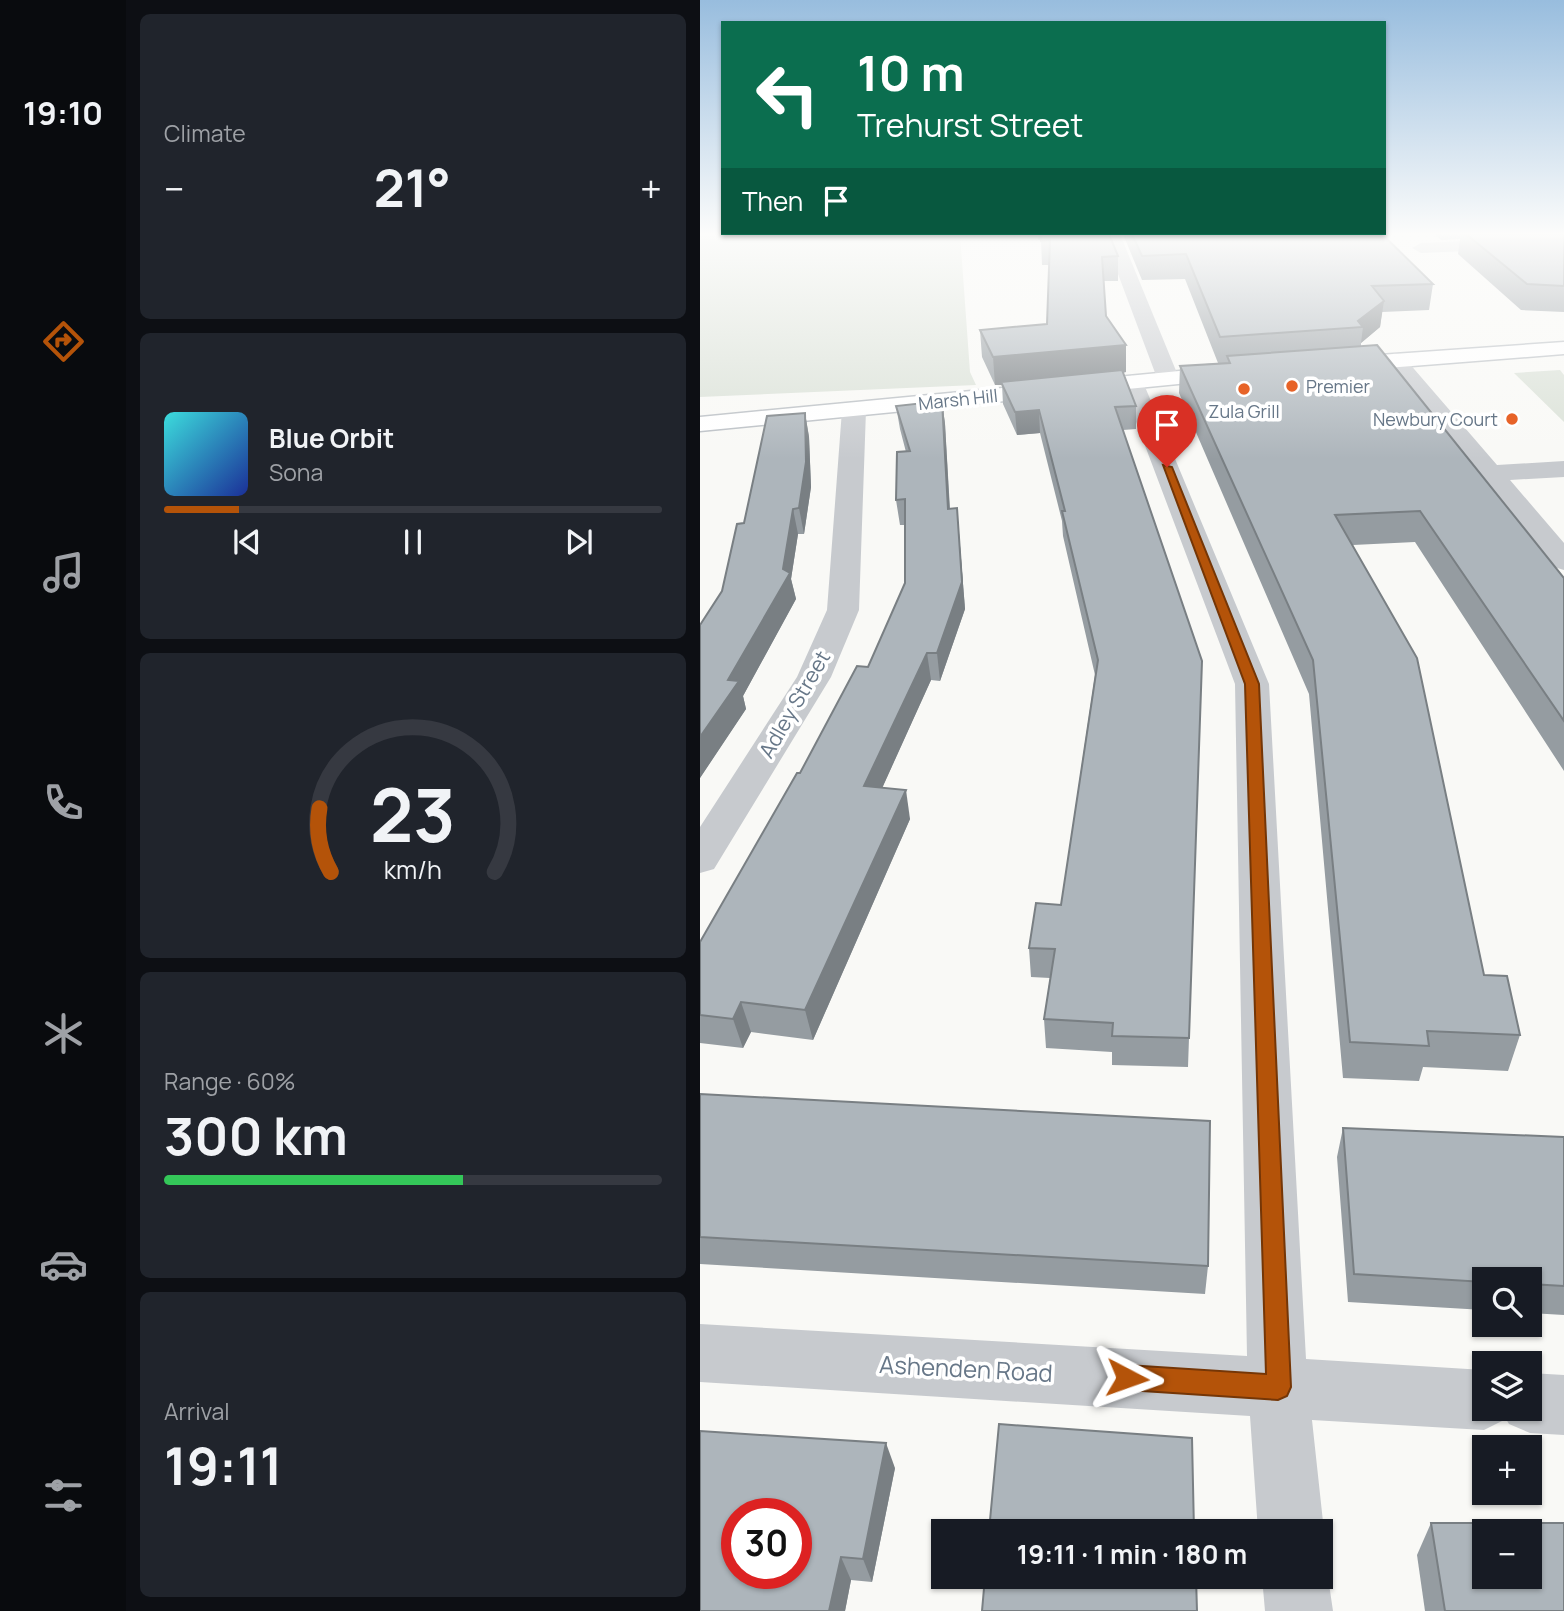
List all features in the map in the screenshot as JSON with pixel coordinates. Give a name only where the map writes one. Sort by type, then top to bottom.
[{"type":"main road","points":[[1314,366],[1564,348]]},
{"type":"main road","name":"Marsh Hill","points":[[700,424],[1249,372]]},
{"type":"street","points":[[1131,309],[1150,380],[1252,684],[1278,1387],[1290,1519]]},
{"type":"street","points":[[1394,360],[1564,561]]},
{"type":"street","name":"Adley Street","points":[[700,859],[814,677],[843,610],[854,410]]},
{"type":"street","points":[[1491,473],[1564,469]]},
{"type":"street","name":"Ashenden Road","points":[[700,1353],[1472,1399]]},
{"type":"street","points":[[1542,1404],[1564,1405]]},
{"type":"street","points":[[1297,1589],[1298,1611]]},
{"type":"shaded area","points":[[700,309],[965,309],[970,372],[976,385],[700,397]]},
{"type":"shaded area","points":[[1560,370],[1564,375],[1564,422],[1514,373]]},
{"type":"building","points":[[1048,309],[1106,309],[1106,316],[1126,345],[993,357],[980,330],[1047,324]]},
{"type":"building","points":[[1209,309],[1373,309],[1358,321],[1363,327],[1220,337]]},
{"type":"building","points":[[1377,345],[1564,578],[1564,721],[1420,511],[1335,515],[1417,658],[1484,975],[1507,976],[1520,1035],[1427,1031],[1429,1046],[1350,1042],[1313,660],[1180,366],[1230,363],[1227,356]]},
{"type":"building","points":[[1122,370],[1136,406],[1115,407],[1202,661],[1189,1038],[1112,1036],[1113,1023],[1044,1019],[1055,949],[1029,948],[1036,903],[1061,905],[1098,660],[1062,511],[1065,511],[1039,410],[1015,412],[1001,382]]},
{"type":"building","points":[[942,401],[948,509],[957,508],[962,582],[937,653],[927,653],[864,786],[906,790],[805,1010],[741,1002],[733,1019],[700,1015],[700,942],[797,773],[800,773],[857,666],[868,667],[905,583],[905,499],[896,500],[897,452],[910,451],[896,406]]},
{"type":"building","points":[[805,413],[806,462],[799,508],[793,509],[783,569],[790,573],[728,680],[739,681],[700,737],[700,625],[722,591],[737,524],[744,523],[767,416]]},
{"type":"building","points":[[700,1094],[1210,1121],[1208,1266],[700,1237]]},
{"type":"building","points":[[1343,1128],[1564,1137],[1564,1286],[1542,1285],[1542,1267],[1472,1267],[1472,1281],[1354,1274]]},
{"type":"building","points":[[999,1424],[1192,1438],[1194,1519],[990,1519]]},
{"type":"building","points":[[700,1431],[886,1443],[863,1559],[841,1557],[829,1611],[700,1611]]},
{"type":"building","points":[[1431,1523],[1472,1523],[1472,1589],[1542,1589],[1542,1523],[1564,1523],[1564,1611],[1445,1611]]},
{"type":"building","points":[[984,1589],[1196,1589],[1197,1611],[982,1611]]},
{"type":"place","name":"Premier","points":[[1292,386]]},
{"type":"place","name":"Zula Grill","points":[[1244,389]]},
{"type":"place","name":"Newbury Court","points":[[1512,419]]},
{"type":"route","points":[[1127,1378],[1278,1387],[1252,684],[1167,467]]}]
